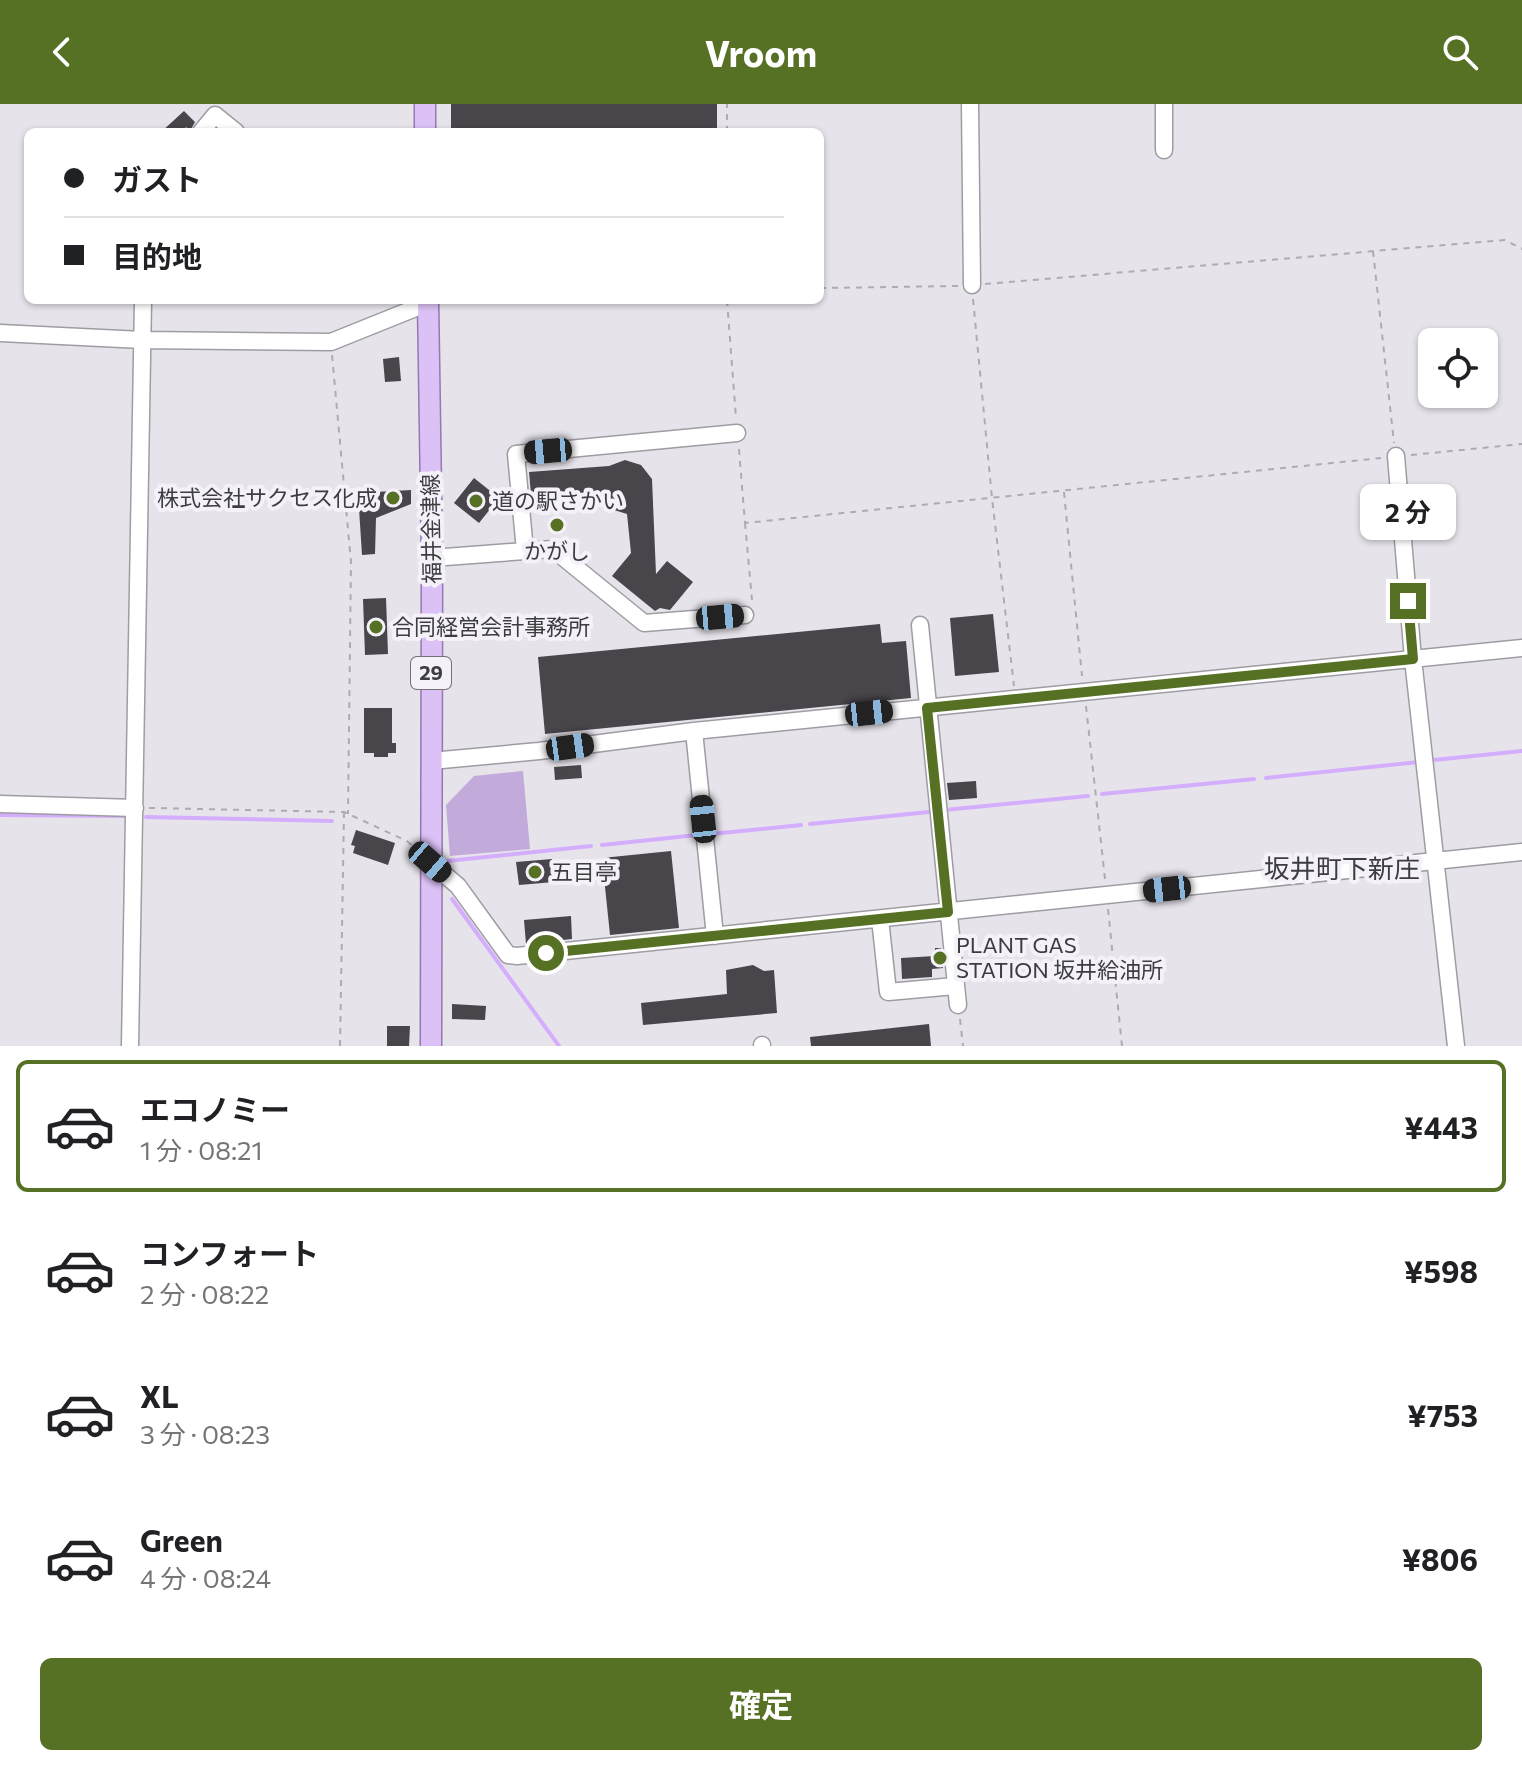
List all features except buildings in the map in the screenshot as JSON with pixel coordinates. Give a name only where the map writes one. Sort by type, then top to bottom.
[{"type":"main road","points":[[425,104],[425,128]]},
{"type":"main road","name":"福井金津線","points":[[428,304],[432,558],[431,1046]]},
{"type":"street","points":[[970,104],[972,285]]},
{"type":"street","points":[[1164,104],[1164,150]]},
{"type":"street","points":[[204,128],[215,115],[231,128]]},
{"type":"street","points":[[130,1046],[143,304]]},
{"type":"street","points":[[0,333],[142,340],[331,342],[421,304]]},
{"type":"street","points":[[525,551],[516,454],[737,433]]},
{"type":"street","points":[[1396,456],[1413,659],[1456,1046]]},
{"type":"street","points":[[432,558],[553,549],[644,623],[745,615]]},
{"type":"street","points":[[920,625],[958,1005]]},
{"type":"street","points":[[431,761],[694,731],[1522,648]]},
{"type":"street","points":[[694,731],[715,936]]},
{"type":"street","points":[[0,804],[135,808]]},
{"type":"street","points":[[430,862],[458,886],[508,955],[1522,852]]},
{"type":"street","points":[[880,919],[888,992],[955,986]]},
{"type":"path","points":[[727,104],[727,128]]},
{"type":"path","points":[[824,288],[972,285],[1505,240],[1522,249]]},
{"type":"path","points":[[1373,250],[1396,456]]},
{"type":"path","points":[[972,285],[992,498],[1016,699]]},
{"type":"path","points":[[727,304],[752,599]]},
{"type":"path","points":[[331,342],[351,562],[340,1046]]},
{"type":"path","points":[[745,523],[1522,444]]},
{"type":"path","points":[[135,808],[346,813],[407,841],[430,862]]},
{"type":"path","points":[[1107,895],[1122,1046]]},
{"type":"path","points":[[958,1005],[963,1046]]},
{"type":"shaded area","points":[[523,771],[530,849],[450,856],[446,805],[474,776]]},
{"type":"waterway","points":[[1434,760],[1522,751]]},
{"type":"waterway","points":[[1266,778],[1419,762]]},
{"type":"waterway","points":[[1102,794],[1254,779]]},
{"type":"waterway","points":[[945,810],[1088,796]]},
{"type":"waterway","points":[[810,824],[929,812]]},
{"type":"waterway","points":[[0,815],[130,816]]},
{"type":"waterway","points":[[146,817],[332,821]]},
{"type":"waterway","points":[[711,834],[801,825]]},
{"type":"waterway","points":[[602,845],[697,835]]},
{"type":"waterway","points":[[447,861],[591,846]]},
{"type":"waterway","points":[[452,899],[559,1046]]},
{"type":"place","name":"株式会社サクセス化成","points":[[393,498]]},
{"type":"place","name":"道の駅さかい","points":[[476,501]]},
{"type":"place","name":"かがし","points":[[557,525]]},
{"type":"place","name":"合同経営会計事務所","points":[[376,627]]},
{"type":"place","name":"五目亭","points":[[535,872]]},
{"type":"place","name":"PLANT GAS STATION 坂井給油所","points":[[940,958]]},
{"type":"district","name":"坂井町下新庄","points":[[1342,869]]},
{"type":"route","points":[[546,953],[948,912],[927,708],[1413,659],[1408,601]]}]
